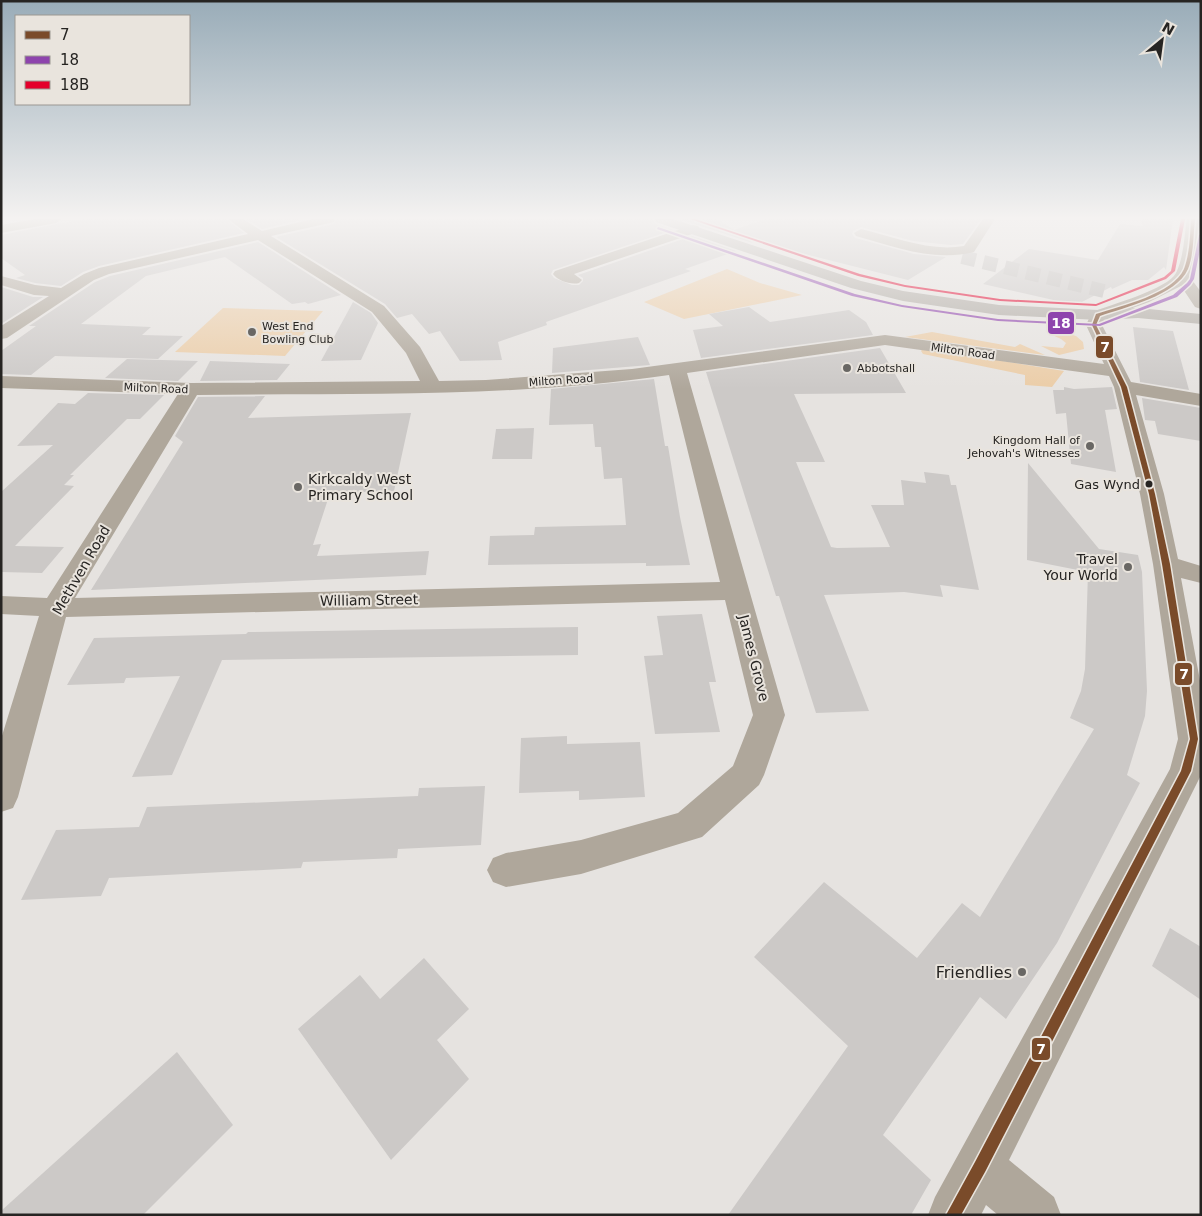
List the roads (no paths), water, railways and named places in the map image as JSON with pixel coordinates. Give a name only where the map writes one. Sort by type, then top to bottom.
[{"type":"main road","points":[[829,276],[856,285],[903,296],[999,310],[1098,315],[1138,314],[1201,319]]},
{"type":"street","points":[[1,334],[92,276]]},
{"type":"street","points":[[326,276],[378,309],[414,351],[432,386]]},
{"type":"street","points":[[953,1215],[1193,776],[1194,740],[1166,564],[1152,494],[1120,379],[1094,325],[1098,315],[1170,287],[1182,277],[1201,304]]},
{"type":"street","points":[[1,280],[34,290],[63,293]]},
{"type":"street","name":"Milton Road","points":[[1,382],[191,389],[496,385],[677,370],[786,352],[885,340],[1120,379],[1201,400]]},
{"type":"street","name":"James Grove","points":[[506,870],[581,857],[689,826],[747,775],[769,715],[677,370]]},
{"type":"street","name":"Methven Road","points":[[1,796],[56,608],[191,389]]},
{"type":"street","points":[[1166,564],[1201,575]]},
{"type":"street","name":"William Street","points":[[1,605],[56,608],[737,591]]},
{"type":"street","points":[[980,1168],[1036,1215]]},
{"type":"tunnel","points":[[1040,276],[1104,291]]},
{"type":"place","name":"West End Bowling Club","points":[[252,332]]},
{"type":"place","name":"Abbotshall","points":[[847,368]]},
{"type":"place","name":"Kingdom Hall of Jehovah's Witnesses","points":[[1090,446]]},
{"type":"place","name":"Gas Wynd","points":[[1149,484]]},
{"type":"place","name":"Kirkcaldy West Primary School","points":[[298,487]]},
{"type":"place","name":"Travel Your World","points":[[1128,567]]},
{"type":"place","name":"Friendlies","points":[[1022,972]]}]
